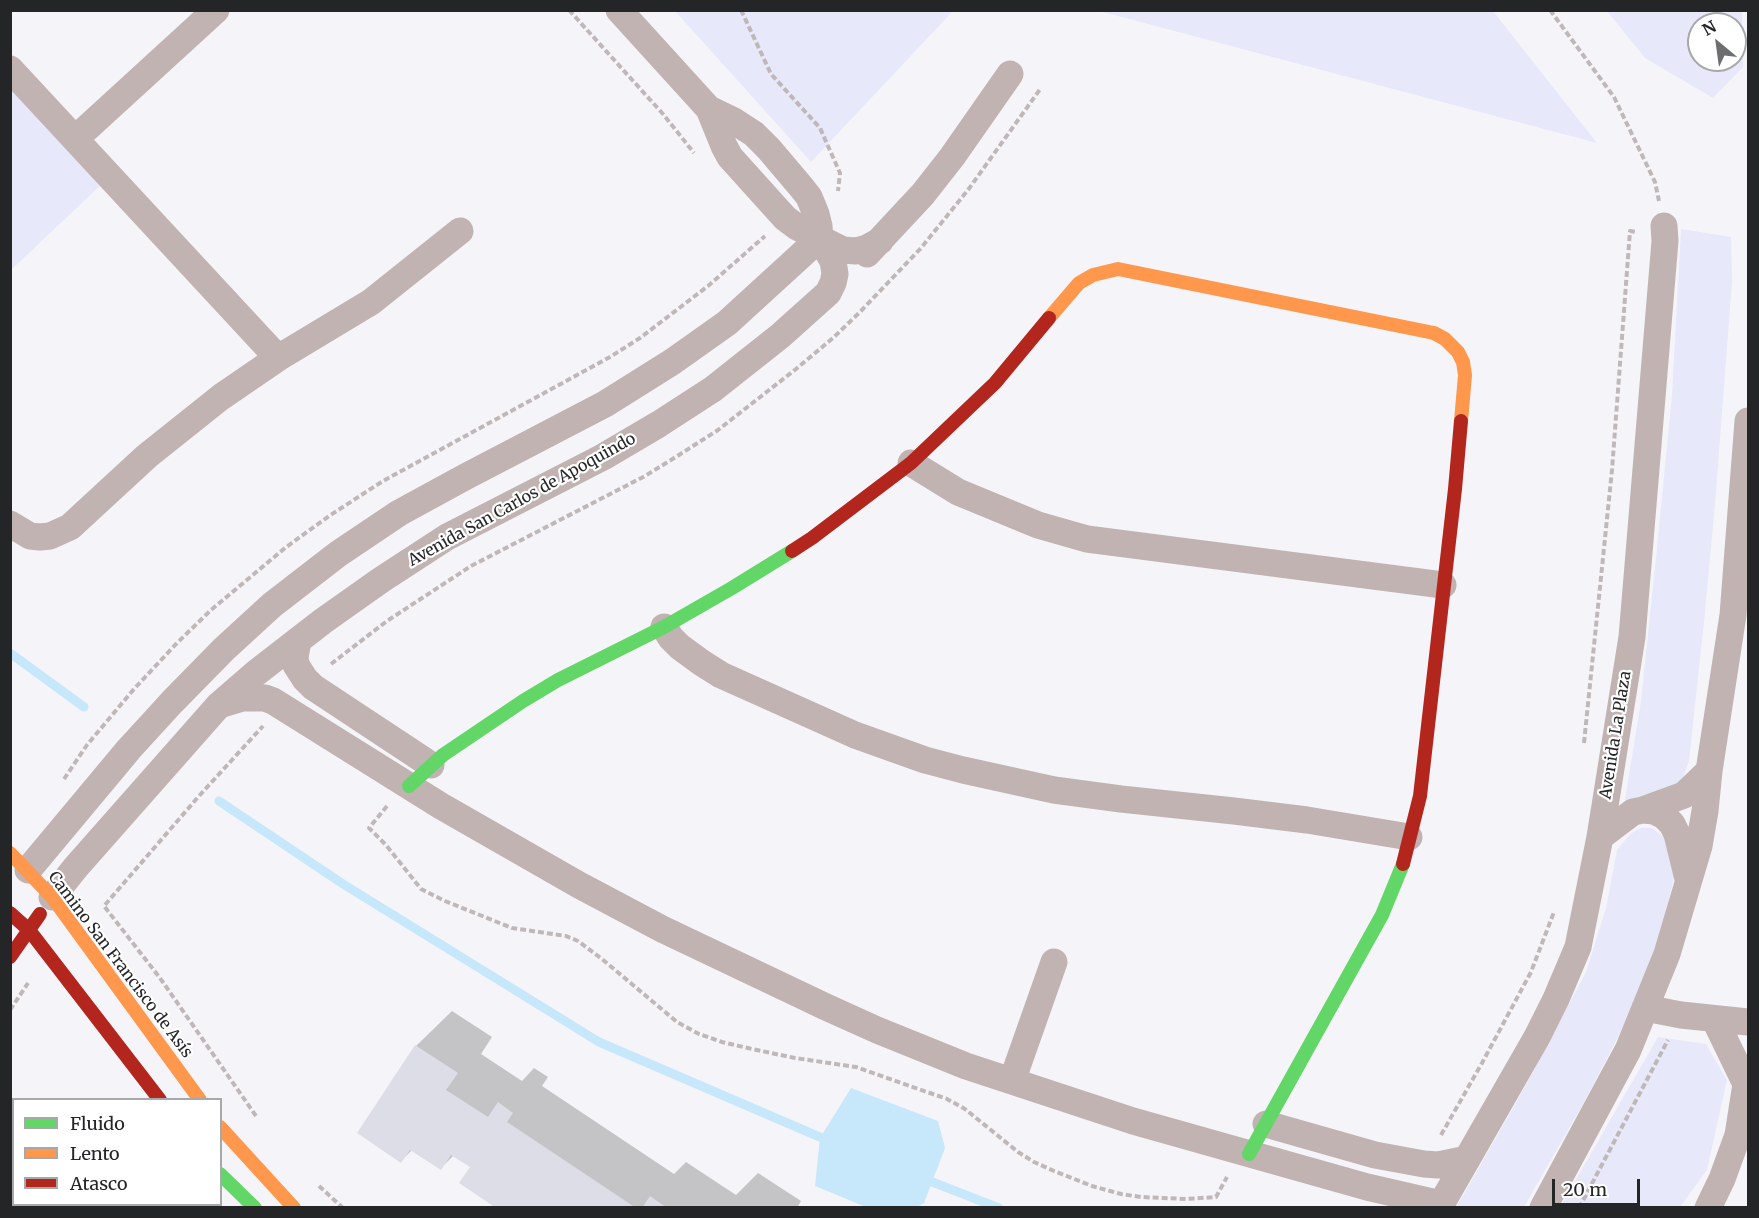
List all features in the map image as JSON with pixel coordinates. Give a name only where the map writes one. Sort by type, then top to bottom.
[{"type":"street","points":[[75,139],[216,10]]},
{"type":"street","name":"Avenida San Carlos de Apoquindo","points":[[619,10],[709,109],[730,157],[785,218],[796,227],[843,250],[867,248],[880,241]]},
{"type":"street","points":[[10,69],[278,358]]},
{"type":"street","name":"Avenida San Carlos de Apoquindo","points":[[10,957],[76,867],[219,705],[256,673],[381,580],[440,542],[483,518],[620,447],[704,395],[780,336],[828,293],[923,194],[1010,74]]},
{"type":"street","points":[[10,524],[30,536],[40,537],[50,536],[70,527],[147,456],[221,397],[278,358],[371,302],[460,231]]},
{"type":"street","name":"Avenida La Plaza","points":[[1440,1206],[1537,1037],[1578,947],[1600,837],[1632,637],[1665,234]]},
{"type":"street","points":[[18,869],[224,649],[272,605],[338,554],[399,513],[605,404],[664,367],[727,323],[820,238],[834,267],[833,283],[828,293]]},
{"type":"street","points":[[409,786],[431,765],[504,713],[558,680],[664,627],[732,588],[812,537],[911,463],[960,418],[995,382],[1079,283],[1093,275],[1118,269],[1132,271],[1434,333],[1445,339],[1458,352],[1465,375],[1455,489],[1420,796],[1401,871],[1382,915],[1249,1154]]},
{"type":"street","points":[[1543,1208],[1628,1050],[1667,954],[1699,846],[1706,811],[1709,771],[1741,616],[1749,421]]},
{"type":"street","points":[[911,463],[958,492],[1038,525],[1086,539],[1443,585]]},
{"type":"street","points":[[664,627],[680,647],[721,675],[855,735],[934,762],[1054,790],[1265,815],[1409,837]]},
{"type":"street","points":[[298,642],[294,657],[296,665],[313,687],[431,765]]},
{"type":"street","points":[[219,705],[242,698],[265,698],[273,701],[517,850],[662,929],[877,1030],[966,1066],[1123,1118],[1440,1206]]},
{"type":"street","points":[[1600,837],[1633,813],[1684,795],[1709,771]]},
{"type":"street","points":[[1643,810],[1654,811],[1664,816],[1672,824],[1677,834],[1689,882]]},
{"type":"street","name":"Camino San Francisco de Asís","points":[[18,869],[52,897],[199,1098]]},
{"type":"street","points":[[10,913],[29,930],[158,1098]]},
{"type":"street","points":[[1012,1081],[1054,962]]},
{"type":"street","points":[[1645,1008],[1715,1020],[1749,1022]]},
{"type":"street","points":[[1708,1208],[1722,1179],[1738,1135],[1747,1083],[1715,1020]]},
{"type":"street","points":[[1266,1124],[1375,1155],[1424,1164],[1438,1166],[1467,1159]]},
{"type":"street","points":[[222,1128],[294,1208]]},
{"type":"street","points":[[222,1176],[241,1151]]},
{"type":"street","points":[[222,1178],[255,1208]]},
{"type":"path","points":[[569,10],[663,114],[700,161]]},
{"type":"path","points":[[741,10],[771,74],[820,128],[840,173],[838,194]]},
{"type":"path","points":[[1550,10],[1614,97],[1655,182],[1665,234],[1630,231],[1612,470],[1583,746]]},
{"type":"path","points":[[379,799],[388,804],[369,828],[421,888],[445,901],[505,926],[578,940],[677,1022],[699,1034],[752,1049],[856,1067],[947,1099],[965,1108],[1018,1152],[1034,1162],[1092,1186],[1121,1194],[1141,1197],[1216,1197],[1231,1171],[1249,1154]]},
{"type":"path","points":[[104,906],[160,978],[241,1097],[260,1121]]},
{"type":"path","points":[[1424,1164],[1531,972],[1555,910]]},
{"type":"path","points":[[10,1010],[31,980]]},
{"type":"path","points":[[1579,1208],[1681,1015]]},
{"type":"path","points":[[317,1184],[343,1208]]},
{"type":"shaded area","points":[[675,11],[953,11],[811,162]]},
{"type":"shaded area","points":[[1099,11],[1493,11],[1597,143]]},
{"type":"shaded area","points":[[1607,11],[1742,11],[1687,12],[1687,72],[1738,72],[1713,98],[1645,58]]},
{"type":"shaded area","points":[[11,86],[103,183],[11,270]]},
{"type":"shaded area","points":[[1681,229],[1731,237],[1732,282],[1704,622],[1689,761],[1682,780],[1666,792],[1624,806],[1641,701],[1656,558],[1672,395]]},
{"type":"shaded area","points":[[1641,828],[1652,828],[1669,841],[1677,865],[1660,936],[1629,1016],[1583,1104],[1524,1207],[1456,1208],[1527,1083],[1586,972],[1606,908],[1617,850],[1630,834]]},
{"type":"shaded area","points":[[1658,1037],[1706,1044],[1727,1080],[1707,1170],[1680,1207],[1560,1207]]},
{"type":"shaded area","points":[[851,1088],[938,1121],[945,1148],[924,1203],[917,1207],[866,1207],[815,1186],[820,1138]]},
{"type":"building","points":[[415,1045],[458,1073],[446,1090],[488,1117],[498,1102],[513,1113],[507,1122],[636,1208],[496,1208],[459,1183],[470,1167],[451,1155],[441,1170],[410,1150],[401,1163],[357,1133]]},
{"type":"building","points":[[650,1196],[667,1208],[642,1208]]},
{"type":"waterway","points":[[10,653],[84,707]]},
{"type":"waterway","points":[[219,801],[343,884],[599,1042],[829,1141]]},
{"type":"waterway","points":[[922,1178],[999,1208]]},
{"type":"traffic: fast","points":[[409,786],[443,755],[523,701],[558,680],[664,627],[792,551]]},
{"type":"traffic: fast","points":[[1249,1154],[1382,915],[1403,864]]},
{"type":"traffic: fast","points":[[222,1176],[255,1208]]},
{"type":"traffic: slow","points":[[1049,318],[1079,283],[1093,275],[1118,269],[1434,333],[1445,339],[1458,352],[1463,362],[1465,375],[1461,421]]},
{"type":"traffic: slow","points":[[10,853],[52,897],[199,1098]]},
{"type":"traffic: slow","points":[[222,1129],[294,1208]]},
{"type":"traffic: jam","points":[[792,551],[911,463],[995,383],[1049,318]]},
{"type":"traffic: jam","points":[[1403,864],[1420,796],[1461,421]]},
{"type":"traffic: jam","points":[[10,913],[29,930],[158,1098]]},
{"type":"traffic: jam","points":[[10,957],[40,914]]}]
